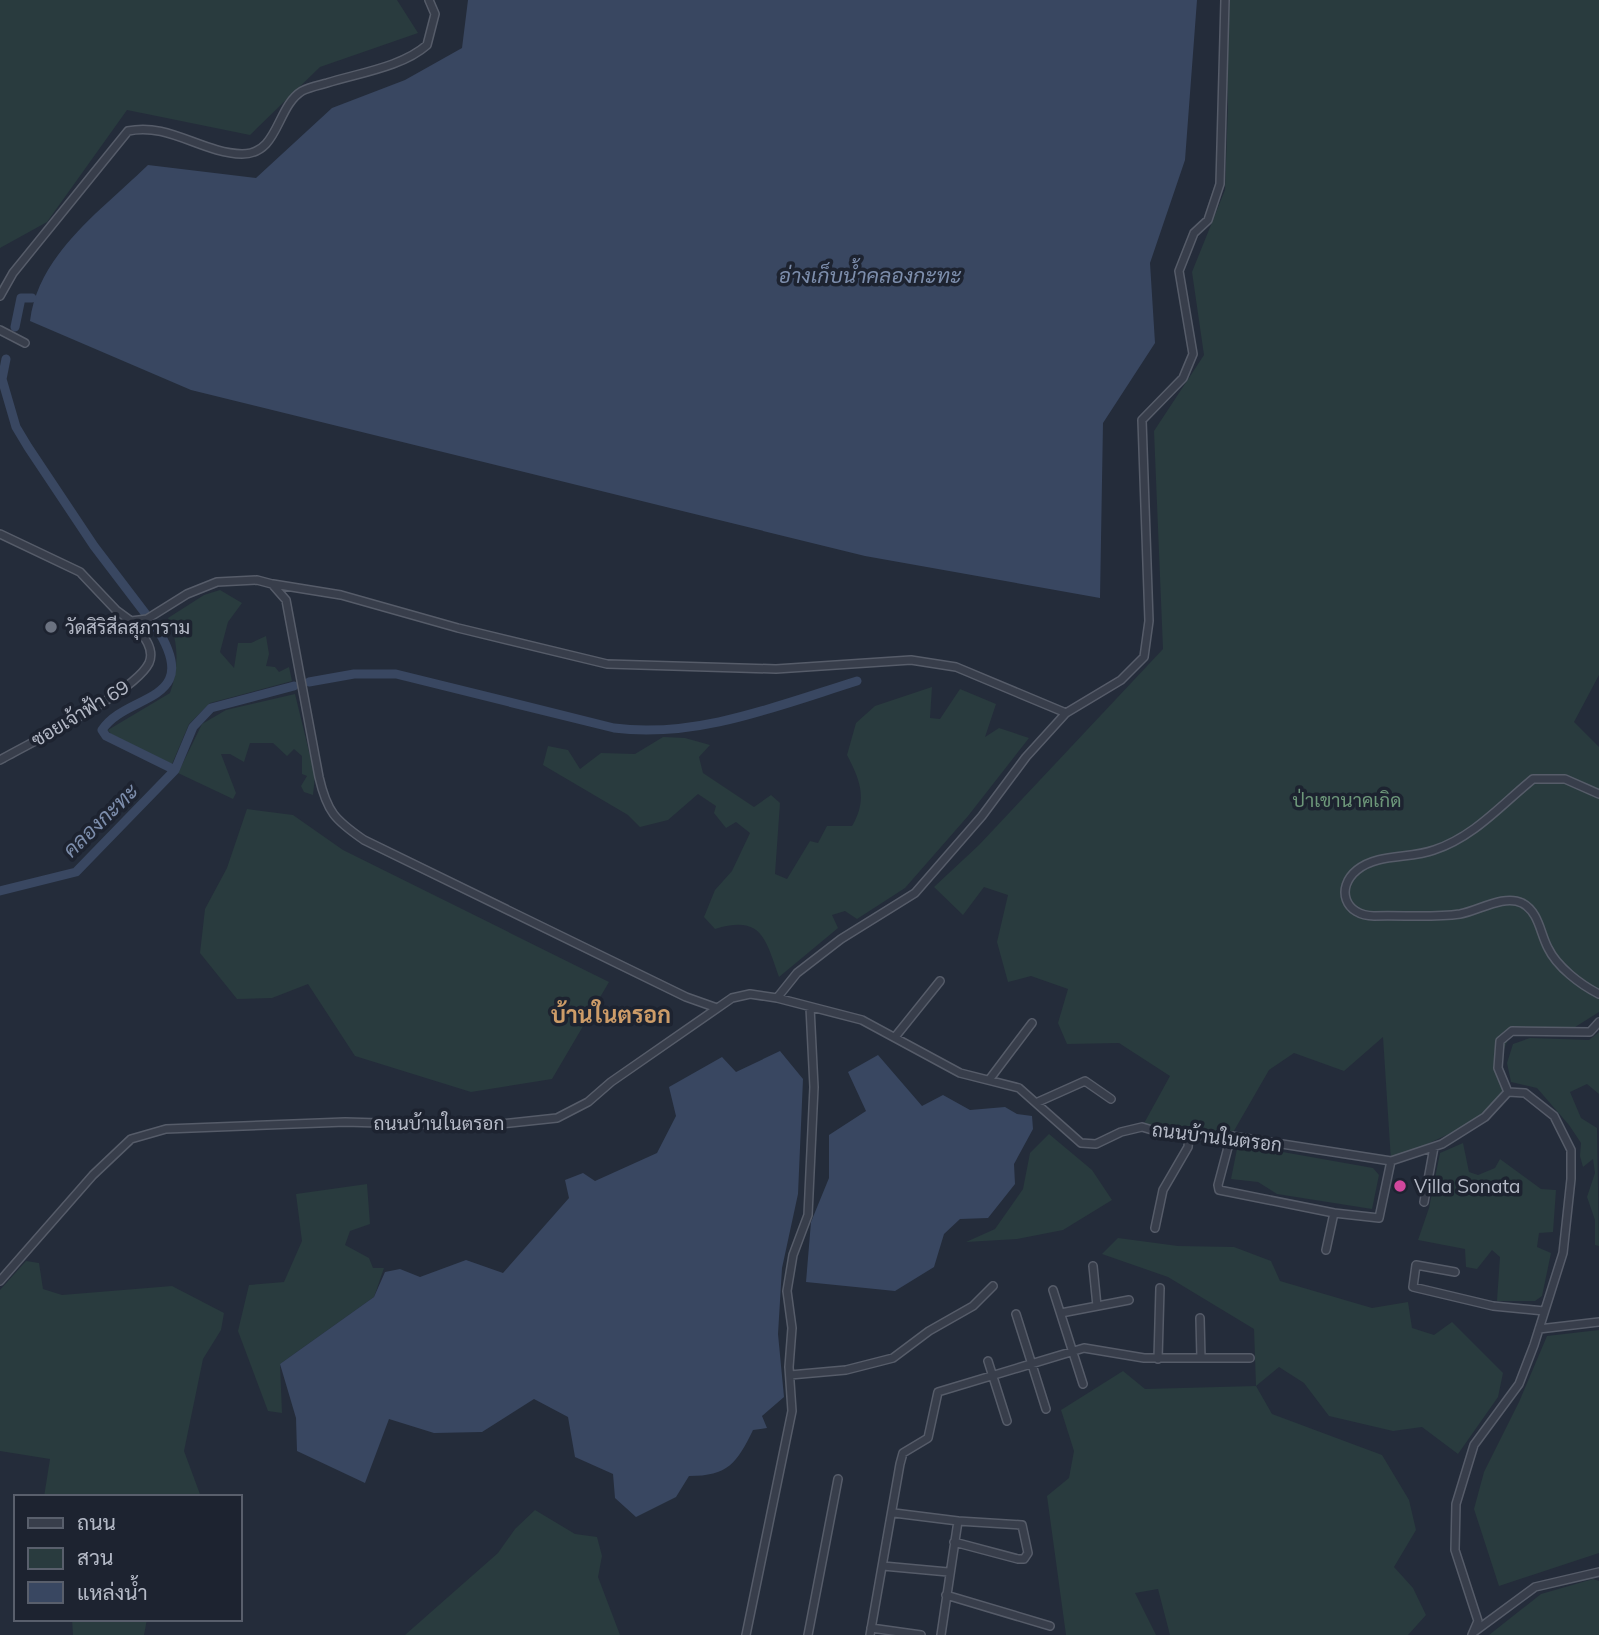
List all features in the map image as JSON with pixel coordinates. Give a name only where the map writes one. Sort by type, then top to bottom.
[{"type":"street","points":[[0,296],[13,273],[128,131],[147,127],[230,152],[257,151],[270,140],[288,104],[302,91],[401,60],[427,45],[435,13],[429,0]]},
{"type":"street","points":[[777,998],[797,973],[830,947],[915,893],[982,816],[1026,757],[1066,713],[1131,672],[1144,657],[1148,643],[1142,420],[1183,378],[1193,354],[1179,271],[1194,233],[1208,220],[1220,184],[1225,0]]},
{"type":"street","points":[[0,330],[25,342]]},
{"type":"street","name":"ซอยเจ้าฟ้า 69","points":[[0,534],[80,572],[116,610],[131,621],[149,645],[150,662],[132,684],[0,760]]},
{"type":"street","points":[[131,621],[147,620],[187,594],[216,582],[257,580],[341,595],[458,628],[607,664],[776,669],[911,660],[956,667],[1066,713]]},
{"type":"street","points":[[272,584],[286,600],[318,777],[324,797],[338,822],[364,840],[687,997],[717,1008]]},
{"type":"street","points":[[1599,794],[1565,779],[1533,779],[1503,808],[1459,837],[1425,853],[1368,863],[1357,870],[1346,888],[1348,905],[1353,912],[1368,916],[1460,914],[1513,900],[1523,904],[1536,917],[1549,950],[1581,985],[1599,993]]},
{"type":"street","points":[[895,1037],[940,981]]},
{"type":"street","name":"ถนนบ้านในตรอก","points":[[0,1281],[93,1175],[131,1139],[166,1129],[345,1122],[483,1126],[557,1118],[589,1102],[611,1082],[732,998],[750,994],[777,998],[862,1020],[960,1073],[1019,1088],[1038,1102],[1081,1143],[1096,1144],[1121,1132],[1142,1127],[1169,1135],[1231,1136],[1391,1161],[1434,1147],[1485,1117],[1508,1092]]},
{"type":"street","points":[[746,1635],[792,1410],[792,1328],[787,1291],[793,1255],[808,1216],[814,1087],[810,1007]]},
{"type":"street","points":[[1473,1634],[1478,1621],[1454,1550],[1456,1504],[1474,1445],[1520,1384],[1539,1329],[1563,1253],[1571,1150],[1554,1116],[1538,1101],[1525,1093],[1508,1092],[1499,1068],[1500,1041],[1512,1031],[1590,1032],[1599,1022]]},
{"type":"street","points":[[989,1080],[1032,1023]]},
{"type":"street","points":[[1038,1102],[1085,1082],[1111,1099]]},
{"type":"street","points":[[1155,1228],[1163,1190],[1188,1147],[1189,1135]]},
{"type":"street","points":[[1231,1136],[1219,1190],[1334,1213],[1379,1218],[1391,1161]]},
{"type":"street","points":[[1424,1202],[1434,1147]]},
{"type":"street","points":[[1326,1250],[1334,1213]]},
{"type":"street","points":[[1455,1272],[1416,1265],[1413,1287],[1493,1306],[1544,1311]]},
{"type":"street","points":[[1093,1266],[1097,1306]]},
{"type":"street","points":[[790,1375],[846,1370],[892,1358],[929,1331],[973,1306],[993,1286]]},
{"type":"street","points":[[1158,1359],[1160,1288]]},
{"type":"street","points":[[1053,1290],[1083,1384]]},
{"type":"street","points":[[1061,1313],[1129,1300]]},
{"type":"street","points":[[1016,1314],[1046,1409]]},
{"type":"street","points":[[1200,1318],[1200,1358]]},
{"type":"street","points":[[1539,1329],[1599,1322]]},
{"type":"street","points":[[921,1635],[870,1631],[903,1453],[928,1438],[938,1392],[1084,1348],[1158,1359],[1250,1358]]},
{"type":"street","points":[[988,1362],[1007,1421]]},
{"type":"street","points":[[808,1635],[838,1479]]},
{"type":"street","points":[[894,1513],[957,1521],[1023,1525],[1028,1553],[1024,1559],[1018,1559],[954,1542]]},
{"type":"street","points":[[941,1635],[957,1521]]},
{"type":"street","points":[[883,1566],[948,1572]]},
{"type":"street","points":[[1473,1634],[1535,1587],[1599,1572]]},
{"type":"street","points":[[946,1595],[1050,1626]]},
{"type":"green space","points":[[0,0],[397,0],[418,33],[320,67],[250,135],[127,110],[47,222],[0,248]]},
{"type":"green space","name":"ป่าเขานาคเกิด","points":[[1225,0],[1599,0],[1599,675],[1574,722],[1599,747],[1599,1012],[1572,1029],[1510,1035],[1499,1061],[1505,1095],[1485,1117],[1391,1161],[1383,1037],[1344,1071],[1294,1053],[1269,1070],[1231,1136],[1142,1127],[1170,1076],[1119,1043],[1067,1044],[1058,1023],[1068,989],[1031,976],[1008,982],[997,942],[1008,895],[984,887],[963,915],[934,887],[979,845],[1163,649],[1154,431],[1204,355],[1192,272],[1225,190],[1228,107]]},
{"type":"green space","points":[[220,590],[242,603],[228,622],[220,652],[234,668],[238,643],[251,643],[266,636],[269,654],[266,666],[275,667],[279,672],[289,667],[292,681],[210,703],[189,724],[172,764],[111,734],[108,730],[170,693],[176,656],[168,618],[204,595]]},
{"type":"green space","points":[[932,687],[930,718],[940,719],[960,689],[996,704],[985,737],[999,728],[1029,738],[968,816],[905,888],[857,919],[845,911],[832,915],[838,928],[779,977],[770,951],[759,933],[743,925],[715,929],[704,917],[715,890],[732,871],[750,833],[736,822],[726,828],[714,813],[716,806],[698,794],[668,820],[640,827],[628,815],[543,765],[548,746],[568,750],[580,769],[601,753],[635,754],[663,737],[685,738],[710,745],[699,757],[703,773],[754,807],[771,795],[780,803],[775,874],[787,879],[810,841],[818,843],[827,826],[852,826],[857,816],[861,798],[859,781],[847,755],[856,723],[875,706]]},
{"type":"green space","points":[[295,694],[315,776],[313,795],[304,792],[301,786],[307,776],[302,774],[302,756],[294,749],[287,756],[273,743],[250,743],[244,762],[230,754],[221,754],[236,793],[233,799],[178,773],[202,724],[226,710]]},
{"type":"green space","points":[[247,809],[293,815],[343,850],[609,982],[552,1079],[471,1092],[355,1056],[308,984],[272,998],[237,999],[200,953],[205,909],[227,868]]},
{"type":"green space","points":[[1599,1032],[1599,1094],[1587,1084],[1570,1092],[1581,1118],[1597,1128],[1599,1246],[1595,1245],[1595,1220],[1587,1197],[1595,1173],[1593,1159],[1583,1167],[1581,1143],[1569,1125],[1537,1088],[1511,1082],[1507,1063],[1513,1044],[1530,1038],[1589,1040]]},
{"type":"green space","points":[[1049,1134],[1092,1170],[1112,1200],[1063,1230],[1017,1239],[966,1242],[995,1229],[1023,1189],[1030,1153]]},
{"type":"green space","points":[[1463,1143],[1469,1172],[1478,1175],[1495,1168],[1500,1159],[1541,1189],[1556,1190],[1553,1232],[1539,1233],[1537,1247],[1551,1253],[1542,1296],[1535,1301],[1497,1301],[1500,1257],[1492,1250],[1477,1269],[1466,1267],[1465,1249],[1418,1240],[1429,1208],[1440,1153]]},
{"type":"green space","points":[[1238,1144],[1373,1168],[1379,1175],[1372,1209],[1277,1194],[1258,1182],[1231,1179]]},
{"type":"green space","points":[[367,1184],[370,1224],[350,1231],[345,1245],[369,1258],[373,1268],[384,1268],[374,1297],[280,1364],[282,1413],[268,1411],[238,1331],[249,1285],[284,1282],[302,1241],[296,1194]]},
{"type":"green space","points":[[1118,1238],[1178,1246],[1234,1247],[1271,1261],[1280,1281],[1372,1308],[1408,1302],[1412,1328],[1434,1335],[1452,1322],[1503,1373],[1498,1397],[1458,1454],[1422,1427],[1393,1431],[1329,1416],[1304,1383],[1279,1367],[1256,1386],[1254,1329],[1168,1277],[1102,1254]]},
{"type":"green space","points":[[26,1261],[39,1263],[43,1289],[62,1295],[172,1286],[224,1313],[221,1330],[203,1359],[184,1451],[200,1495],[44,1495],[50,1459],[0,1451],[0,1290]]},
{"type":"green space","points":[[1599,1330],[1599,1553],[1499,1586],[1474,1509],[1484,1472],[1519,1402],[1547,1336]]},
{"type":"green space","points":[[1123,1371],[1145,1389],[1256,1386],[1272,1414],[1382,1455],[1409,1500],[1416,1530],[1394,1567],[1413,1588],[1426,1615],[1408,1635],[1170,1635],[1158,1589],[1135,1593],[1156,1635],[1066,1635],[1047,1496],[1069,1478],[1074,1451],[1061,1410]]},
{"type":"green space","points":[[535,1510],[575,1534],[597,1537],[602,1556],[598,1577],[620,1635],[405,1635],[498,1553],[515,1529]]},
{"type":"green space","points":[[1593,1579],[1599,1581],[1599,1635],[1489,1635],[1541,1594]]},
{"type":"green space","points":[[72,1621],[147,1621],[144,1635],[73,1635]]},
{"type":"water","name":"อ่างเก็บน้ำคลองกะทะ","points":[[468,0],[1197,0],[1185,160],[1150,263],[1155,343],[1103,423],[1100,598],[865,556],[191,390],[30,321],[35,297],[59,254],[93,216],[148,165],[256,178],[332,108],[405,80],[462,48]]},
{"type":"water","points":[[780,1051],[803,1079],[798,1194],[782,1268],[778,1334],[784,1397],[762,1416],[767,1428],[753,1430],[742,1451],[730,1465],[713,1473],[689,1476],[676,1497],[636,1517],[615,1498],[613,1474],[575,1457],[568,1417],[534,1399],[482,1432],[434,1433],[389,1419],[365,1483],[297,1451],[296,1418],[280,1364],[374,1297],[385,1272],[400,1269],[420,1277],[466,1260],[503,1273],[569,1198],[565,1180],[583,1173],[595,1181],[657,1153],[676,1116],[669,1087],[722,1057],[736,1072]]},
{"type":"water","points":[[878,1055],[922,1106],[943,1095],[970,1110],[1005,1107],[1017,1114],[1032,1116],[1033,1129],[1014,1164],[1015,1184],[988,1218],[960,1219],[944,1234],[934,1267],[895,1291],[806,1282],[811,1222],[829,1178],[829,1135],[866,1111],[848,1072]]},
{"type":"waterway","points":[[15,327],[21,298],[32,298]]},
{"type":"waterway","points":[[6,359],[2,379],[16,427],[94,546],[145,613]]},
{"type":"waterway","name":"คลองกะทะ","points":[[156,627],[169,652],[172,670],[167,683],[157,693],[114,718],[102,730],[106,736],[175,770]]},
{"type":"waterway","points":[[309,682],[354,674],[396,674],[614,728],[645,730],[676,729],[737,718],[857,681]]},
{"type":"waterway","name":"คลองกะทะ","points":[[0,891],[76,872],[175,770],[193,727],[211,708],[294,686]]},
{"type":"place","name":"วัดสิริสีลสุภาราม","points":[[51,627]]},
{"type":"place","name":"Villa Sonata","points":[[1400,1186]]},
{"type":"district","name":"บ้านในตรอก","points":[[611,1014]]}]
